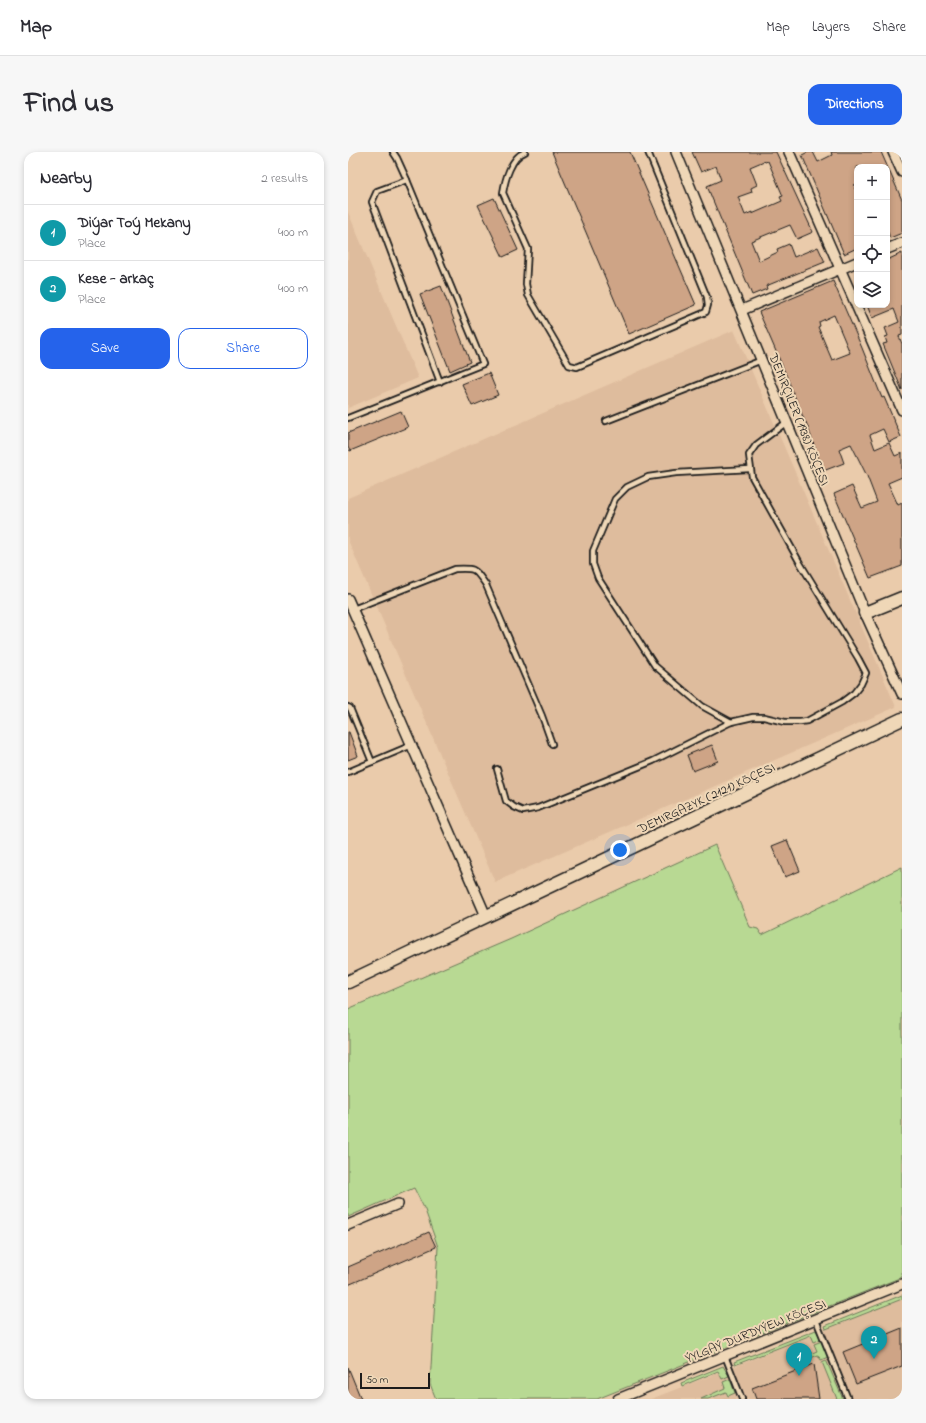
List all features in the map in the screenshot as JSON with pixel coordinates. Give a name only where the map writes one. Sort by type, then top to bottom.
[{"type":"street","name":"DEMIRÇILER (1938) KÖÇESI","points":[[676,152],[865,613],[902,694]]},
{"type":"street","points":[[789,152],[902,410]]},
{"type":"street","points":[[893,152],[902,172]]},
{"type":"street","points":[[890,248],[902,243]]},
{"type":"street","points":[[742,310],[854,263]]},
{"type":"street","points":[[865,613],[902,598]]},
{"type":"street","points":[[348,600],[486,916]]},
{"type":"street","name":"DEMIRGAZYK (2121) KÖÇESI","points":[[348,982],[902,719]]},
{"type":"street","points":[[348,1225],[398,1204]]},
{"type":"street","name":"ÝYLGAÝ DURDYÝEW KÖÇESI","points":[[618,1399],[635,1396],[725,1356],[902,1284]]},
{"type":"lane","points":[[348,418],[483,364],[407,180],[393,152]]},
{"type":"lane","points":[[525,152],[520,154],[513,164],[504,186],[503,193],[528,248],[526,284],[528,295],[569,365],[577,367],[706,312],[708,305],[707,297],[648,152]]},
{"type":"lane","points":[[407,180],[378,191],[372,202],[440,382]]},
{"type":"lane","points":[[606,421],[762,360]]},
{"type":"lane","points":[[497,769],[506,801],[523,811],[538,808],[653,762],[731,722],[753,717],[764,717],[785,722],[807,721],[842,702],[854,693],[861,684],[866,673],[800,563],[752,477],[750,469],[749,455],[756,445],[787,422]]},
{"type":"lane","points":[[731,722],[702,706],[655,666],[598,578],[593,564],[592,551],[615,499],[627,487],[648,477],[676,473],[750,469]]},
{"type":"lane","points":[[353,609],[455,569],[471,568],[486,585],[542,716],[552,744]]},
{"type":"lane","points":[[348,707],[350,708],[372,762]]},
{"type":"lane","points":[[348,772],[412,745]]},
{"type":"lane","points":[[816,1320],[848,1399]]},
{"type":"lane","points":[[725,1356],[742,1399]]},
{"type":"shaded area","points":[[348,212],[418,378],[348,408]]},
{"type":"shaded area","points":[[734,330],[896,707],[495,882],[348,540],[348,498]]},
{"type":"shaded area","points":[[902,1299],[902,1399],[651,1399],[736,1366]]},
{"type":"green space","points":[[715,845],[750,927],[758,929],[762,935],[902,867],[902,1277],[597,1399],[436,1399],[430,1384],[438,1247],[425,1210],[414,1188],[348,1217],[348,1009],[511,939]]},
{"type":"green space","points":[[902,1295],[902,1299],[826,1329],[825,1326]]},
{"type":"green space","points":[[816,1330],[821,1339],[814,1342],[811,1335],[735,1365],[734,1362]]},
{"type":"green space","points":[[822,1341],[828,1357],[821,1360],[818,1355],[794,1365],[793,1361],[817,1351],[814,1344]]},
{"type":"green space","points":[[826,1360],[843,1399],[837,1399],[822,1362]]},
{"type":"green space","points":[[723,1366],[729,1376],[722,1379],[718,1371],[682,1386],[681,1383]]},
{"type":"green space","points":[[730,1379],[735,1393],[728,1396],[726,1392],[708,1399],[701,1399],[725,1388],[723,1382]]},
{"type":"building","points":[[552,152],[630,152],[696,305],[629,334]]},
{"type":"building","points":[[692,152],[776,152],[813,232],[797,239],[790,225],[751,241],[759,261],[778,252],[777,249],[789,244],[794,257],[818,247],[825,262],[766,286],[767,289],[752,295],[707,186],[721,180],[716,166],[701,172]],"holes":[[[764,161],[768,161],[783,196],[780,197],[782,201],[752,214],[752,212],[745,215],[738,197],[752,192],[751,188],[757,185],[750,167]]]},
{"type":"building","points":[[808,152],[813,152],[818,162],[832,155],[831,152],[881,152],[886,164],[854,164],[854,249],[844,254],[802,155]]},
{"type":"building","points":[[890,173],[902,200],[902,233],[890,238]]},
{"type":"building","points":[[494,198],[518,250],[503,257],[478,205]]},
{"type":"building","points":[[902,253],[902,335],[899,336],[902,344],[902,390],[883,344],[887,343],[885,337],[888,336],[885,328],[899,322],[894,309],[872,318],[868,308],[890,308],[890,259]]},
{"type":"building","points":[[833,281],[882,398],[884,397],[901,437],[889,442],[883,429],[870,435],[875,449],[889,443],[895,456],[902,453],[902,477],[888,483],[898,505],[902,503],[902,566],[870,578],[834,494],[852,486],[862,508],[877,502],[867,476],[851,444],[839,449],[844,463],[823,471],[806,422],[759,312]],"holes":[[[834,315],[850,353],[832,360],[818,327],[820,326],[819,322]]]},
{"type":"building","points":[[441,286],[470,362],[450,371],[420,294]]},
{"type":"building","points":[[489,373],[498,395],[472,406],[462,384]]},
{"type":"building","points":[[401,411],[408,427],[350,451],[348,447],[348,433]]},
{"type":"building","points":[[348,732],[358,756],[348,760]]},
{"type":"building","points":[[712,745],[718,761],[693,771],[687,755]]},
{"type":"building","points":[[787,840],[800,871],[785,877],[772,846]]},
{"type":"building","points":[[429,1232],[436,1247],[348,1285],[348,1267]]},
{"type":"building","points":[[902,1328],[902,1366],[856,1384],[843,1352],[870,1341],[869,1338],[878,1334],[880,1337]]},
{"type":"building","points":[[814,1364],[819,1399],[756,1399],[752,1388]]},
{"type":"building","points":[[348,1367],[361,1399],[348,1399]]},
{"type":"place","name":"Kese - arkaç","points":[[874,1359]]},
{"type":"place","name":"Diýar Toý Mekany","points":[[799,1376]]}]
